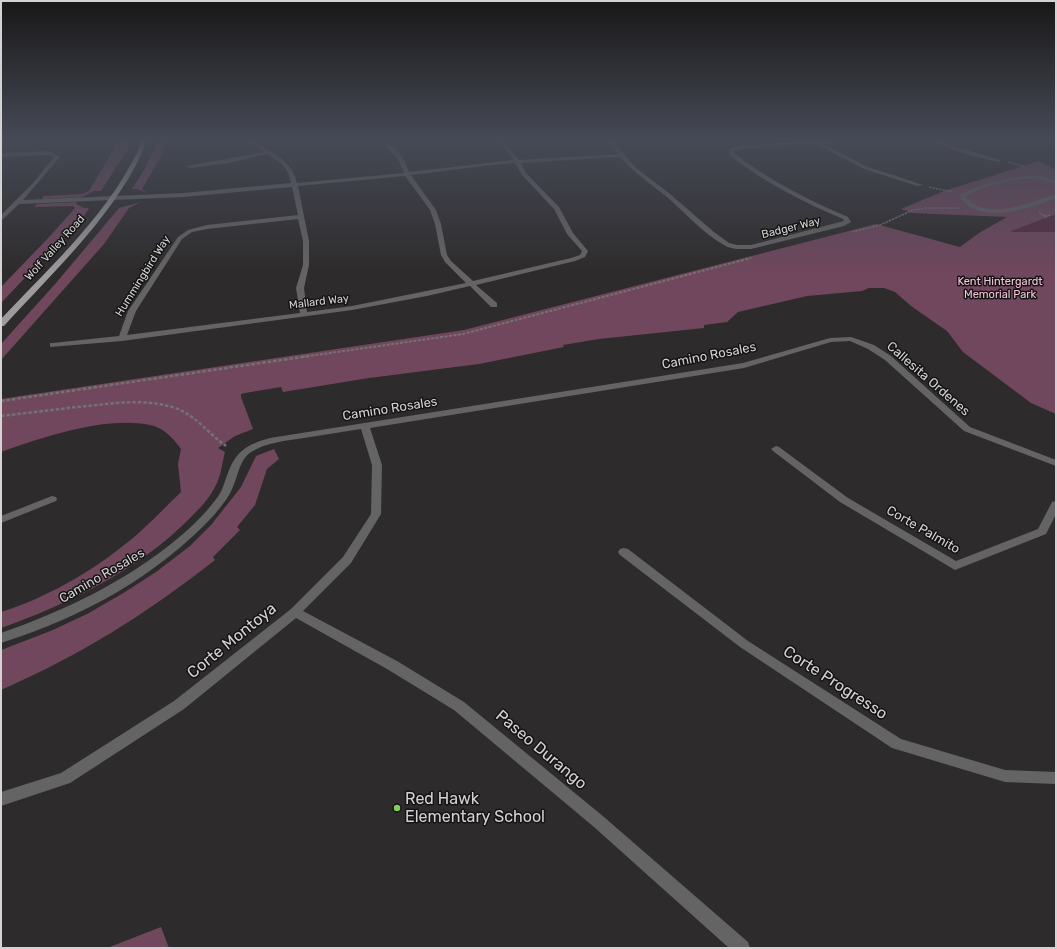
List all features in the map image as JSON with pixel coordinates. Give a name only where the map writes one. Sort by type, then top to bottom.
[{"type":"main road","name":"Wolf Valley Road","points":[[1,324],[76,243],[113,198],[121,185]]},
{"type":"street","points":[[1,219],[34,185]]},
{"type":"street","points":[[18,202],[182,195],[281,185]]},
{"type":"street","points":[[294,185],[306,241],[306,265],[300,288],[304,314]]},
{"type":"street","points":[[415,185],[436,216],[444,255],[448,262],[494,305]]},
{"type":"street","name":"Mallard Way","points":[[53,345],[122,339],[393,302],[573,260],[583,256],[585,251],[570,234],[557,208],[535,185]]},
{"type":"street","name":"Badger Way","points":[[655,185],[712,233],[727,244],[737,247],[752,247],[842,225],[848,222],[846,218],[790,193],[778,185]]},
{"type":"street","points":[[991,185],[964,194],[963,198],[965,201],[975,206],[990,210],[1009,210],[1056,196]]},
{"type":"street","name":"Hummingbird Way","points":[[122,339],[132,311],[180,238],[190,231],[214,226],[300,217]]},
{"type":"street","name":"Camino Rosales","points":[[1,638],[59,616],[104,593],[170,551],[202,521],[226,492],[240,456],[252,447],[270,441],[366,427],[744,365],[824,342],[851,339]]},
{"type":"street","name":"Callesita Ordenes","points":[[851,339],[871,347],[888,358],[967,429],[1056,463]]},
{"type":"street","name":"Corte Montoya","points":[[1,800],[65,778],[179,705],[295,612],[347,560],[376,514],[377,465],[366,427]]},
{"type":"street","name":"Corte Palmito","points":[[776,449],[844,500],[955,566],[1042,530],[1056,504]]},
{"type":"street","points":[[1,520],[52,499]]},
{"type":"street","name":"Corte Progresso","points":[[624,552],[744,644],[897,744],[1005,776],[1056,778]]},
{"type":"street","name":"Paseo Durango","points":[[295,612],[392,665],[459,706],[599,822],[742,948]]},
{"type":"path","points":[[921,185],[964,194]]},
{"type":"path","points":[[850,233],[880,225],[913,210],[975,206]]},
{"type":"path","points":[[1036,209],[1047,218]]},
{"type":"path","points":[[1044,216],[1051,215]]},
{"type":"path","points":[[1,401],[463,334],[752,258]]},
{"type":"path","points":[[1,416],[124,402],[147,402],[160,404],[182,412],[200,422],[212,436],[226,446]]},
{"type":"green space","points":[[92,185],[105,185],[101,191],[94,191],[82,197],[42,199],[44,196],[82,194],[89,191]]},
{"type":"green space","points":[[134,185],[144,185],[142,189],[147,193],[137,189],[132,189]]},
{"type":"green space","name":"Kent Hintergardt Memorial Park","points":[[962,185],[1056,185],[1056,414],[1031,403],[963,352],[947,331],[911,306],[895,292],[884,288],[869,288],[862,291],[807,296],[738,312],[727,322],[704,325],[704,328],[599,339],[563,345],[564,347],[479,364],[369,378],[283,392],[281,387],[245,393],[241,394],[241,397],[253,429],[235,436],[218,448],[225,452],[217,483],[207,500],[190,518],[170,537],[148,554],[102,584],[52,608],[1,628],[1,612],[35,599],[68,583],[99,564],[149,524],[181,492],[178,464],[181,449],[172,438],[155,426],[132,423],[114,423],[55,434],[1,452],[1,399],[464,330],[876,224],[960,247],[979,233],[1007,217],[912,213],[901,209],[944,191]]},
{"type":"green space","points":[[77,202],[76,204],[84,208],[89,208],[84,216],[1,303],[1,287],[75,208],[73,206],[34,207],[37,204]]},
{"type":"green space","points":[[141,202],[129,208],[104,244],[1,360],[1,344],[56,283],[119,208]]},
{"type":"green space","points":[[274,449],[279,459],[267,469],[255,505],[237,527],[240,530],[213,557],[215,560],[138,616],[86,648],[1,690],[1,650],[53,630],[89,613],[156,572],[190,546],[211,525],[241,487],[256,456]]},
{"type":"green space","points":[[161,927],[169,948],[107,948]]},
{"type":"building","points":[[1056,214],[1056,232],[1011,231]]},
{"type":"place","name":"Red Hawk Elementary School","points":[[397,808]]}]
